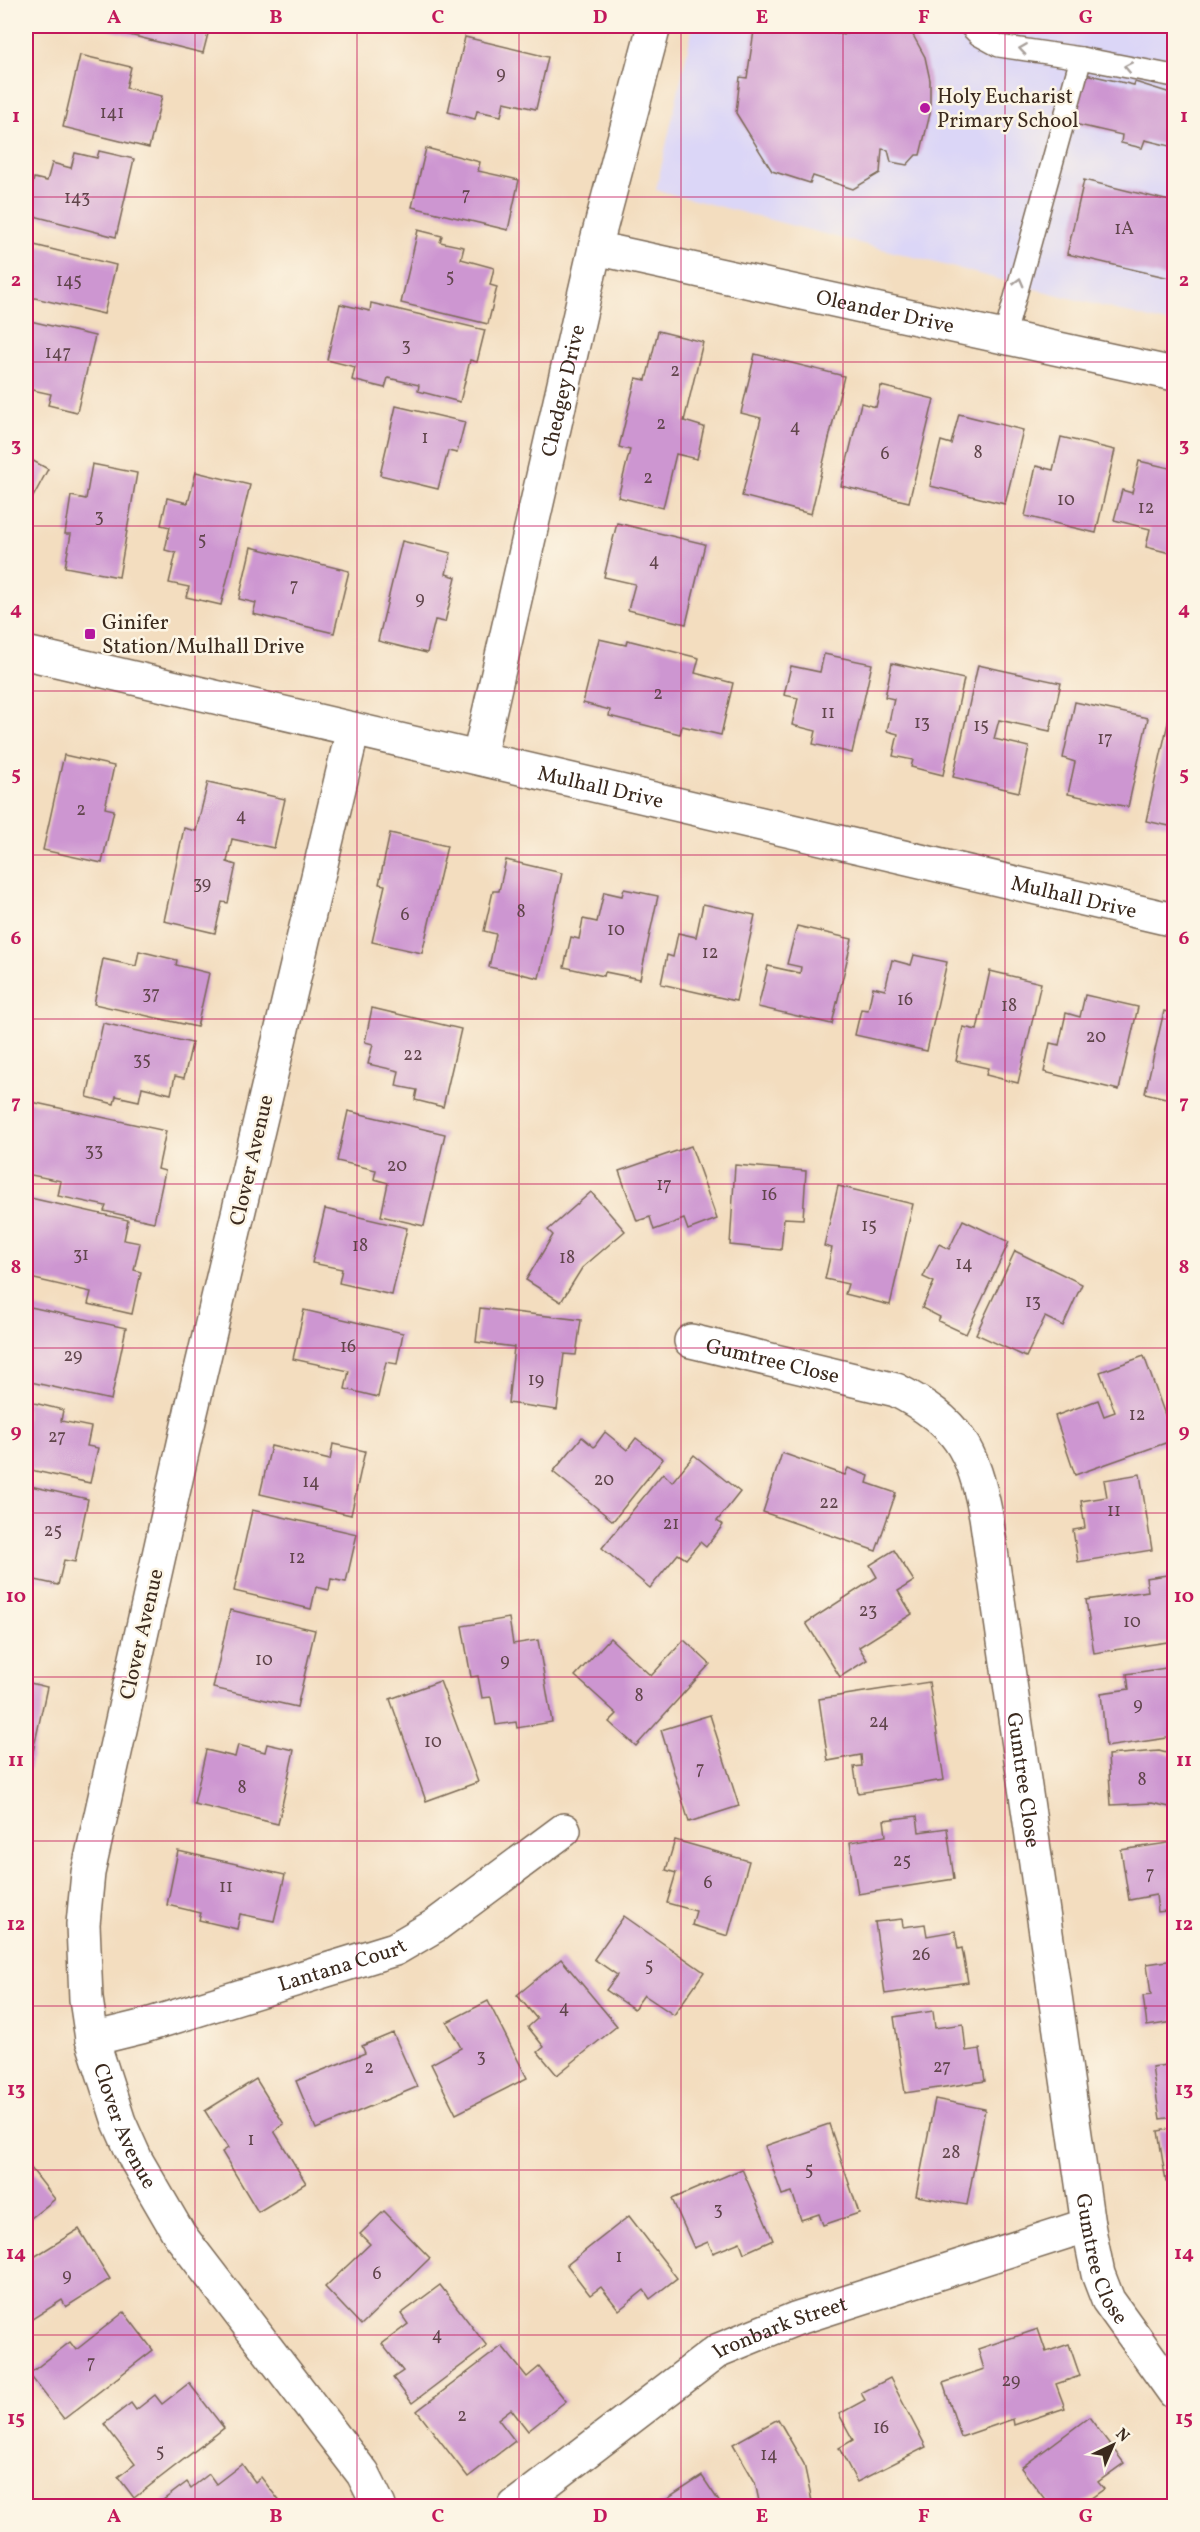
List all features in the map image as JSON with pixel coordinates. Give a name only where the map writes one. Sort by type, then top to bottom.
[{"type":"street","name":"Chedgey Drive","points":[[479,757],[595,248],[654,26]]},
{"type":"street","name":"Oleander Drive","points":[[595,248],[1174,374]]},
{"type":"street","name":"Mulhall Drive","points":[[26,653],[1174,920]]},
{"type":"street","name":"Clover Avenue","points":[[353,729],[191,1412],[88,1873],[83,1924],[86,1999],[92,2039],[119,2122],[136,2160],[179,2234],[363,2474],[379,2506]]},
{"type":"street","name":"Gumtree Close","points":[[691,1341],[896,1390],[924,1405],[946,1423],[960,1440],[972,1462],[988,1528],[1088,2225],[1098,2274],[1108,2300],[1174,2392]]},
{"type":"street","name":"Lantana Court","points":[[92,2039],[141,2027],[395,1949],[436,1925],[564,1830]]},
{"type":"street","name":"Ironbark Street","points":[[515,2506],[719,2350],[795,2319],[1088,2225]]},
{"type":"street","name":"Clover Avenue","points":[[363,2474],[403,2506]]},
{"type":"lane","points":[[970,26],[979,36],[999,46],[1081,58],[1174,76]]},
{"type":"lane","points":[[1004,338],[1081,58]]},
{"type":"shaded area","name":"Holy Eucharist Primary School","points":[[693,26],[1174,26],[1174,325],[656,190]]},
{"type":"building","points":[[93,26],[210,26],[203,53]]},
{"type":"building","points":[[762,26],[809,26],[843,35],[850,31],[846,26],[908,26],[925,57],[930,80],[930,114],[920,155],[916,155],[907,165],[891,162],[888,150],[882,149],[880,173],[853,189],[813,176],[810,183],[772,171],[736,113],[740,77],[747,78],[754,31]]},
{"type":"building","points":[[465,37],[548,57],[536,109],[504,102],[501,116],[477,111],[475,119],[448,112]]},
{"type":"building","points":[[80,55],[131,67],[126,88],[162,96],[149,148],[63,127]]},
{"type":"building","points":[[1081,73],[1134,85],[1135,82],[1174,94],[1174,147],[1145,140],[1142,148],[1121,143],[1122,135],[1070,123]]},
{"type":"building","points":[[426,148],[480,162],[478,171],[519,180],[508,230],[412,207]]},
{"type":"building","points":[[99,151],[134,159],[116,237],[26,214],[34,178],[47,181],[52,163],[71,168],[75,153],[97,158]]},
{"type":"building","points":[[1084,180],[1174,202],[1174,279],[1067,254]]},
{"type":"building","points":[[418,230],[442,236],[440,242],[464,247],[461,259],[494,268],[490,285],[497,287],[488,324],[401,303]]},
{"type":"building","points":[[26,243],[116,265],[104,314],[26,296]]},
{"type":"building","points":[[371,303],[485,330],[477,362],[470,360],[460,402],[418,391],[419,385],[388,378],[385,388],[352,380],[355,367],[327,360],[340,304],[370,311]]},
{"type":"building","points":[[26,320],[95,336],[77,412],[48,405],[51,394],[28,389],[31,378],[26,376]]},
{"type":"building","points":[[658,331],[703,342],[684,421],[704,427],[697,459],[676,454],[663,508],[618,497],[630,450],[619,447],[636,378],[646,380]]},
{"type":"building","points":[[755,354],[844,376],[811,514],[742,496],[761,418],[741,413]]},
{"type":"building","points":[[881,386],[934,399],[909,502],[841,486],[861,403],[876,407]]},
{"type":"building","points":[[396,406],[465,422],[457,453],[448,451],[438,489],[380,475]]},
{"type":"building","points":[[959,414],[1023,430],[1005,504],[930,486],[941,441],[951,444]]},
{"type":"building","points":[[1061,437],[1115,450],[1096,533],[1025,516],[1036,466],[1053,470]]},
{"type":"building","points":[[26,457],[48,469],[26,510]]},
{"type":"building","points":[[1139,461],[1174,469],[1174,554],[1146,547],[1150,529],[1114,520],[1122,490],[1132,493]]},
{"type":"building","points":[[92,464],[137,473],[119,577],[65,567],[71,534],[65,534],[71,496],[86,499]]},
{"type":"building","points":[[196,472],[250,485],[221,605],[186,597],[189,587],[169,583],[176,553],[165,550],[170,527],[161,525],[167,498],[188,503]]},
{"type":"building","points":[[617,523],[705,544],[686,624],[628,610],[635,584],[604,577]]},
{"type":"building","points":[[402,541],[451,553],[446,574],[456,577],[445,622],[435,620],[427,653],[378,641]]},
{"type":"building","points":[[251,547],[349,571],[334,633],[253,614],[256,603],[239,599]]},
{"type":"building","points":[[599,639],[626,645],[627,640],[699,658],[695,673],[733,683],[721,735],[682,726],[680,734],[609,716],[610,710],[583,703]]},
{"type":"building","points":[[824,654],[872,664],[852,753],[813,744],[816,731],[792,725],[798,698],[784,695],[791,666],[820,672]]},
{"type":"building","points":[[892,663],[964,679],[943,775],[911,767],[913,760],[893,756],[898,734],[887,731],[894,699],[885,697]]},
{"type":"building","points":[[978,665],[1061,683],[1050,731],[999,720],[994,739],[1029,747],[1019,792],[953,777]]},
{"type":"building","points":[[1174,696],[1174,827],[1146,821]]},
{"type":"building","points":[[1075,702],[1148,718],[1128,807],[1068,794],[1075,762],[1063,758]]},
{"type":"building","points":[[64,755],[114,766],[105,808],[114,810],[102,863],[43,850]]},
{"type":"building","points":[[208,782],[285,799],[274,848],[232,839],[227,862],[236,865],[228,903],[222,902],[215,933],[164,921],[184,828],[196,831]]},
{"type":"building","points":[[390,833],[447,846],[422,953],[372,942],[385,885],[379,884]]},
{"type":"building","points":[[506,860],[562,873],[539,978],[489,967],[496,934],[484,931],[493,891],[499,891]]},
{"type":"building","points":[[624,889],[658,896],[640,979],[605,972],[604,976],[564,967],[571,937],[579,939],[583,919],[597,922],[604,892],[622,896]]},
{"type":"building","points":[[703,904],[755,915],[736,1001],[661,984],[667,955],[673,957],[678,933],[696,937]]},
{"type":"building","points":[[797,926],[852,939],[832,1024],[758,1007],[768,966],[800,973],[801,967],[787,964]]},
{"type":"building","points":[[139,951],[177,960],[176,965],[209,973],[197,1027],[94,1004],[103,959],[136,966]]},
{"type":"building","points":[[914,955],[947,962],[927,1051],[855,1035],[861,1009],[868,1010],[873,987],[885,990],[892,960],[911,965]]},
{"type":"building","points":[[990,971],[1041,983],[1018,1083],[986,1075],[988,1068],[956,1061],[963,1027],[977,1030]]},
{"type":"building","points":[[1085,995],[1138,1007],[1119,1090],[1044,1072],[1050,1043],[1059,1045],[1066,1013],[1080,1017]]},
{"type":"building","points":[[372,1008],[461,1029],[443,1107],[415,1100],[417,1090],[396,1086],[399,1071],[368,1064],[373,1044],[365,1042]]},
{"type":"building","points":[[1164,1011],[1174,1014],[1174,1100],[1145,1093]]},
{"type":"building","points":[[103,1023],[192,1043],[184,1078],[175,1076],[171,1094],[142,1087],[139,1101],[116,1096],[114,1104],[87,1097]]},
{"type":"building","points":[[27,1101],[166,1131],[158,1169],[165,1171],[154,1222],[104,1211],[106,1206],[58,1196],[61,1181],[26,1174]]},
{"type":"building","points":[[348,1111],[445,1134],[424,1226],[381,1216],[388,1183],[374,1179],[376,1170],[337,1161]]},
{"type":"building","points":[[691,1146],[717,1219],[688,1230],[684,1219],[654,1230],[650,1217],[637,1221],[619,1171]]},
{"type":"building","points":[[735,1165],[806,1171],[803,1219],[784,1218],[781,1250],[730,1245]]},
{"type":"building","points":[[838,1186],[913,1204],[890,1305],[845,1294],[848,1284],[825,1279],[832,1248],[824,1246]]},
{"type":"building","points":[[591,1192],[625,1231],[582,1268],[561,1302],[526,1280],[553,1235],[548,1230]]},
{"type":"building","points":[[26,1197],[128,1220],[124,1240],[140,1243],[134,1270],[141,1272],[132,1314],[88,1304],[91,1292],[30,1278],[32,1267],[26,1266]]},
{"type":"building","points":[[325,1209],[407,1228],[392,1295],[339,1283],[342,1269],[312,1263]]},
{"type":"building","points":[[963,1220],[1009,1242],[966,1334],[938,1321],[940,1317],[922,1308],[934,1282],[923,1277],[939,1244],[949,1249]]},
{"type":"building","points":[[1015,1251],[1082,1284],[1063,1326],[1045,1317],[1026,1357],[976,1334]]},
{"type":"building","points":[[26,1306],[126,1328],[111,1400],[26,1381]]},
{"type":"building","points":[[480,1308],[581,1320],[576,1355],[564,1354],[557,1410],[508,1403],[514,1347],[476,1342]]},
{"type":"building","points":[[304,1310],[403,1333],[397,1364],[386,1362],[378,1397],[345,1389],[349,1371],[293,1359]]},
{"type":"building","points":[[1144,1356],[1174,1440],[1075,1475],[1055,1416],[1098,1400],[1104,1416],[1115,1412],[1100,1372]]},
{"type":"building","points":[[26,1401],[63,1410],[61,1421],[91,1427],[87,1446],[98,1448],[90,1483],[26,1469]]},
{"type":"building","points":[[605,1432],[627,1450],[636,1438],[663,1459],[613,1521],[553,1472],[582,1437],[594,1447]]},
{"type":"building","points":[[333,1444],[365,1451],[351,1515],[260,1494],[271,1446],[330,1460]]},
{"type":"building","points":[[782,1453],[845,1475],[848,1468],[869,1476],[867,1483],[896,1493],[876,1551],[763,1512]]},
{"type":"building","points":[[694,1455],[740,1492],[717,1521],[723,1525],[706,1547],[700,1542],[686,1559],[678,1554],[650,1588],[602,1548],[663,1473],[672,1482]]},
{"type":"building","points":[[1140,1474],[1152,1550],[1078,1562],[1073,1530],[1085,1528],[1081,1501],[1107,1497],[1104,1480]]},
{"type":"building","points":[[26,1485],[88,1499],[75,1562],[64,1560],[58,1585],[26,1578]]},
{"type":"building","points":[[252,1510],[357,1534],[346,1582],[331,1579],[329,1590],[316,1587],[311,1609],[234,1591]]},
{"type":"building","points":[[894,1550],[914,1581],[898,1591],[912,1614],[859,1647],[867,1660],[840,1677],[806,1623],[877,1577],[870,1565]]},
{"type":"building","points":[[1174,1574],[1174,1641],[1094,1653],[1086,1600],[1148,1591],[1146,1578]]},
{"type":"building","points":[[230,1610],[315,1630],[297,1707],[213,1688]]},
{"type":"building","points":[[509,1618],[513,1644],[538,1640],[552,1722],[517,1728],[516,1722],[496,1725],[491,1697],[482,1698],[478,1676],[471,1677],[462,1626]]},
{"type":"building","points":[[610,1638],[651,1676],[684,1640],[710,1664],[636,1746],[609,1722],[617,1714],[575,1676]]},
{"type":"building","points":[[1172,1667],[1174,1737],[1106,1747],[1101,1693],[1129,1689],[1127,1674]]},
{"type":"building","points":[[440,1681],[478,1782],[426,1801],[390,1699]]},
{"type":"building","points":[[26,1682],[47,1687],[29,1770],[26,1769]]},
{"type":"building","points":[[929,1682],[944,1780],[858,1793],[854,1767],[862,1766],[861,1755],[828,1761],[819,1699]]},
{"type":"building","points":[[710,1715],[739,1806],[689,1822],[661,1730]]},
{"type":"building","points":[[267,1744],[294,1750],[278,1824],[194,1804],[206,1750],[235,1757],[238,1745],[265,1752]]},
{"type":"building","points":[[1159,1751],[1174,1755],[1174,1808],[1152,1803],[1111,1805],[1108,1755]]},
{"type":"building","points":[[917,1816],[919,1832],[947,1828],[954,1879],[858,1894],[850,1842],[886,1836],[884,1820]]},
{"type":"building","points":[[675,1840],[749,1861],[728,1936],[692,1925],[696,1911],[667,1903],[676,1873],[666,1870]]},
{"type":"building","points":[[1174,1842],[1174,1910],[1158,1912],[1156,1895],[1129,1900],[1121,1850]]},
{"type":"building","points":[[178,1851],[285,1875],[274,1921],[240,1914],[237,1929],[199,1920],[201,1913],[167,1905]]},
{"type":"building","points":[[624,1916],[704,1972],[674,2015],[644,1995],[634,2009],[606,1990],[617,1975],[594,1959]]},
{"type":"building","points":[[902,1919],[903,1927],[925,1924],[927,1936],[955,1931],[958,1949],[962,1948],[968,1982],[885,1994],[875,1922]]},
{"type":"building","points":[[561,1959],[617,2026],[557,2075],[538,2052],[544,2047],[528,2027],[537,2019],[517,1995]]},
{"type":"building","points":[[1174,1960],[1174,2022],[1147,2026],[1143,1996],[1151,1995],[1147,1964]]},
{"type":"building","points":[[488,2001],[527,2078],[456,2114],[431,2064],[461,2048],[447,2022]]},
{"type":"building","points":[[933,2011],[935,2028],[963,2024],[966,2051],[980,2049],[985,2081],[905,2093],[894,2017]]},
{"type":"building","points":[[393,2033],[417,2087],[316,2129],[296,2081],[365,2053],[362,2046]]},
{"type":"building","points":[[1174,2064],[1174,2117],[1160,2119],[1152,2067]]},
{"type":"building","points":[[256,2079],[284,2124],[274,2131],[306,2183],[258,2212],[222,2152],[228,2148],[205,2111]]},
{"type":"building","points":[[935,2099],[985,2109],[967,2205],[916,2196]]},
{"type":"building","points":[[829,2124],[859,2213],[823,2225],[819,2214],[801,2220],[792,2192],[782,2195],[765,2146]]},
{"type":"building","points":[[1174,2128],[1174,2181],[1166,2182],[1158,2131]]},
{"type":"building","points":[[27,2163],[55,2199],[26,2222],[26,2165]]},
{"type":"building","points":[[742,2169],[773,2240],[744,2253],[740,2242],[713,2253],[708,2242],[694,2248],[672,2199]]},
{"type":"building","points":[[384,2211],[430,2258],[361,2325],[325,2287],[370,2244],[360,2234]]},
{"type":"building","points":[[629,2216],[677,2278],[650,2299],[644,2290],[619,2310],[601,2287],[590,2295],[567,2265]]},
{"type":"building","points":[[79,2229],[110,2279],[66,2307],[62,2300],[26,2323],[26,2262]]},
{"type":"building","points":[[440,2285],[487,2346],[412,2403],[393,2378],[403,2371],[382,2344],[408,2324],[401,2314]]},
{"type":"building","points":[[124,2312],[153,2350],[64,2419],[29,2374],[70,2342],[76,2350]]},
{"type":"building","points":[[1038,2329],[1046,2352],[1069,2344],[1080,2376],[1056,2384],[1065,2408],[1014,2425],[1013,2419],[961,2437],[943,2383],[984,2369],[978,2349]]},
{"type":"building","points":[[502,2346],[527,2377],[539,2367],[566,2401],[528,2431],[511,2409],[498,2419],[515,2441],[468,2477],[417,2411]]},
{"type":"building","points":[[890,2378],[926,2447],[857,2482],[839,2448],[853,2440],[839,2414],[865,2400],[861,2393]]},
{"type":"building","points":[[189,2383],[224,2428],[134,2498],[118,2477],[135,2464],[104,2424],[131,2403],[136,2410],[155,2395],[162,2404]]},
{"type":"building","points":[[1089,2417],[1124,2463],[1098,2482],[1104,2489],[1080,2506],[1050,2506],[1021,2468]]},
{"type":"building","points":[[778,2419],[804,2464],[813,2506],[760,2506],[755,2482],[733,2444]]},
{"type":"building","points":[[242,2464],[255,2482],[261,2477],[281,2503],[276,2506],[166,2506],[162,2501],[187,2482],[191,2488],[209,2474],[216,2484]]},
{"type":"building","points":[[702,2476],[722,2506],[658,2505]]},
{"type":"place","name":"Holy Eucharist Primary School","points":[[925,108]]},
{"type":"place","name":"Ginifer Station/Mulhall Drive","points":[[90,634]]}]
